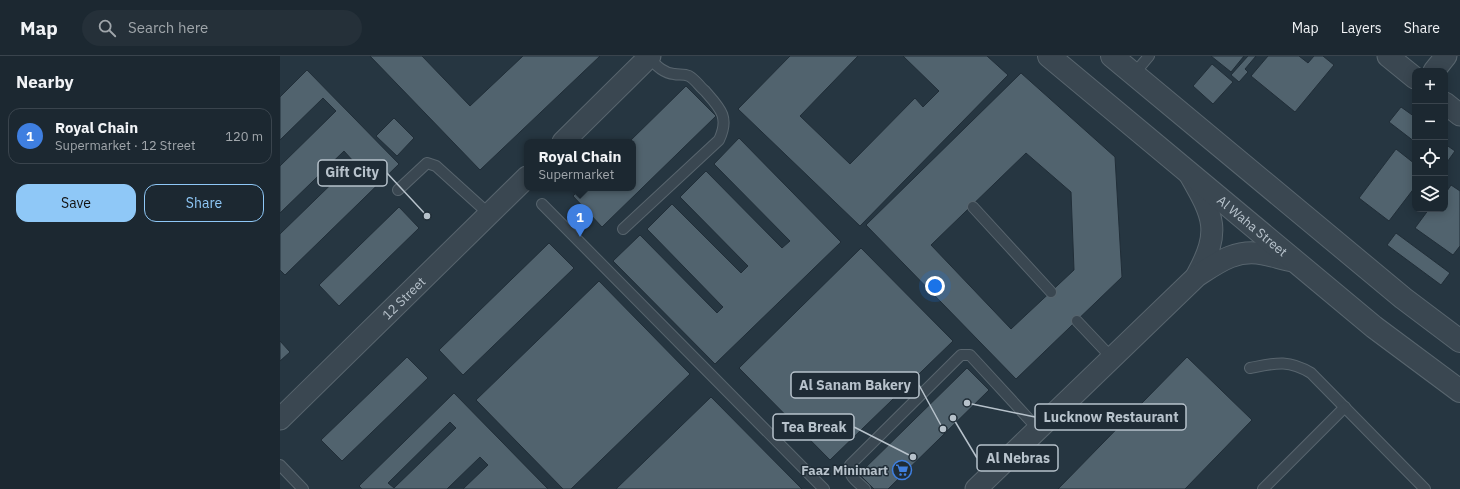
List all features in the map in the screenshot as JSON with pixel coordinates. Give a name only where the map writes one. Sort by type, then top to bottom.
[{"type":"street","name":"Al Waha Street","points":[[1049,56],[1379,332],[1460,391]]},
{"type":"street","points":[[1112,56],[1403,298],[1460,341]]},
{"type":"street","points":[[1388,56],[1412,76]]},
{"type":"street","points":[[1436,68],[1446,56]]},
{"type":"street","points":[[566,139],[649,57]]},
{"type":"street","points":[[1446,104],[1460,115]]},
{"type":"street","points":[[1189,173],[1207,204],[1211,219],[1212,234],[1210,249],[1197,276]]},
{"type":"street","name":"12 Street","points":[[280,419],[524,180]]},
{"type":"street","points":[[976,489],[1197,276],[1228,257],[1239,254],[1262,254],[1293,261]]},
{"type":"lane","points":[[1134,74],[1149,56]]},
{"type":"lane","points":[[623,228],[719,140],[724,122],[718,105],[692,78],[685,75],[666,73],[649,57]]},
{"type":"lane","points":[[398,190],[426,163],[436,166],[489,214]]},
{"type":"lane","points":[[542,204],[824,489]]},
{"type":"lane","points":[[973,207],[1051,292]]},
{"type":"lane","points":[[1076,321],[1112,358]]},
{"type":"lane","points":[[865,489],[849,472],[850,465],[962,355],[970,355],[1038,429]]},
{"type":"lane","points":[[1250,368],[1276,362],[1300,366],[1311,373],[1425,489]]},
{"type":"lane","points":[[1263,489],[1345,407]]},
{"type":"lane","points":[[280,465],[303,489]]},
{"type":"building","points":[[370,56],[422,56],[470,106],[523,56],[600,56],[480,170]]},
{"type":"building","points":[[790,56],[858,56],[800,116],[850,164],[915,98],[923,107],[939,91],[903,56],[987,56],[1008,75],[860,226],[738,109]]},
{"type":"building","points":[[1211,56],[1244,56],[1231,72]]},
{"type":"building","points":[[1248,56],[1256,56],[1245,69],[1248,72],[1239,82],[1231,75]]},
{"type":"building","points":[[1268,56],[1299,56],[1308,63],[1314,56],[1323,56],[1334,65],[1295,112],[1251,76]]},
{"type":"building","points":[[1212,64],[1233,82],[1213,104],[1193,86]]},
{"type":"building","points":[[307,70],[399,164],[285,275],[280,270],[280,234],[354,162],[344,151],[280,213],[280,166],[336,111],[323,98],[280,140],[280,97]]},
{"type":"building","points":[[1021,73],[1115,157],[1122,277],[1016,379],[866,225]],"holes":[[[1026,153],[1071,192],[1074,270],[1011,329],[931,245]]]},
{"type":"building","points":[[686,86],[716,116],[602,227],[573,196],[578,191],[636,191],[636,139],[632,139]]},
{"type":"building","points":[[1401,107],[1412,115],[1412,140],[1389,122]]},
{"type":"building","points":[[394,118],[414,138],[397,156],[376,136]]},
{"type":"building","points":[[739,138],[841,242],[715,364],[613,261],[640,235],[717,313],[723,307],[647,229],[672,204],[741,273],[748,266],[680,197],[706,171],[782,248],[790,241],[714,164]]},
{"type":"building","points":[[1448,146],[1455,151],[1448,161]]},
{"type":"building","points":[[1396,149],[1412,162],[1412,191],[1389,221],[1359,198]]},
{"type":"building","points":[[1451,185],[1460,191],[1460,246],[1453,255],[1415,228],[1427,212],[1448,212],[1448,190]]},
{"type":"building","points":[[399,207],[419,228],[339,306],[319,285]]},
{"type":"building","points":[[1396,233],[1450,273],[1441,285],[1387,245]]},
{"type":"building","points":[[549,243],[574,268],[463,375],[439,350]]},
{"type":"building","points":[[861,248],[953,341],[830,460],[739,368]]},
{"type":"building","points":[[599,281],[690,374],[571,489],[563,489],[476,400]]},
{"type":"building","points":[[280,341],[290,352],[280,361]]},
{"type":"building","points":[[407,357],[428,378],[342,461],[321,440]]},
{"type":"building","points":[[1187,357],[1252,420],[1185,489],[1058,489]]},
{"type":"building","points":[[967,368],[989,390],[888,489],[874,489],[859,474]]},
{"type":"building","points":[[454,393],[548,489],[463,489],[488,465],[480,457],[447,489],[362,489],[359,486]],"holes":[[[450,422],[456,428],[394,488],[388,483]]]},
{"type":"building","points":[[711,397],[802,489],[616,489]]},
{"type":"place","name":"Gift City","points":[[427,216]]},
{"type":"place","name":"Royal Chain","points":[[580,237]]},
{"type":"place","name":"Lucknow Restaurant","points":[[967,403]]},
{"type":"place","name":"Al Nebras","points":[[953,418]]},
{"type":"place","name":"Al Sanam Bakery","points":[[943,429]]},
{"type":"place","name":"Tea Break","points":[[913,457]]},
{"type":"place","name":"Faaz Minimart","points":[[902,470]]}]
